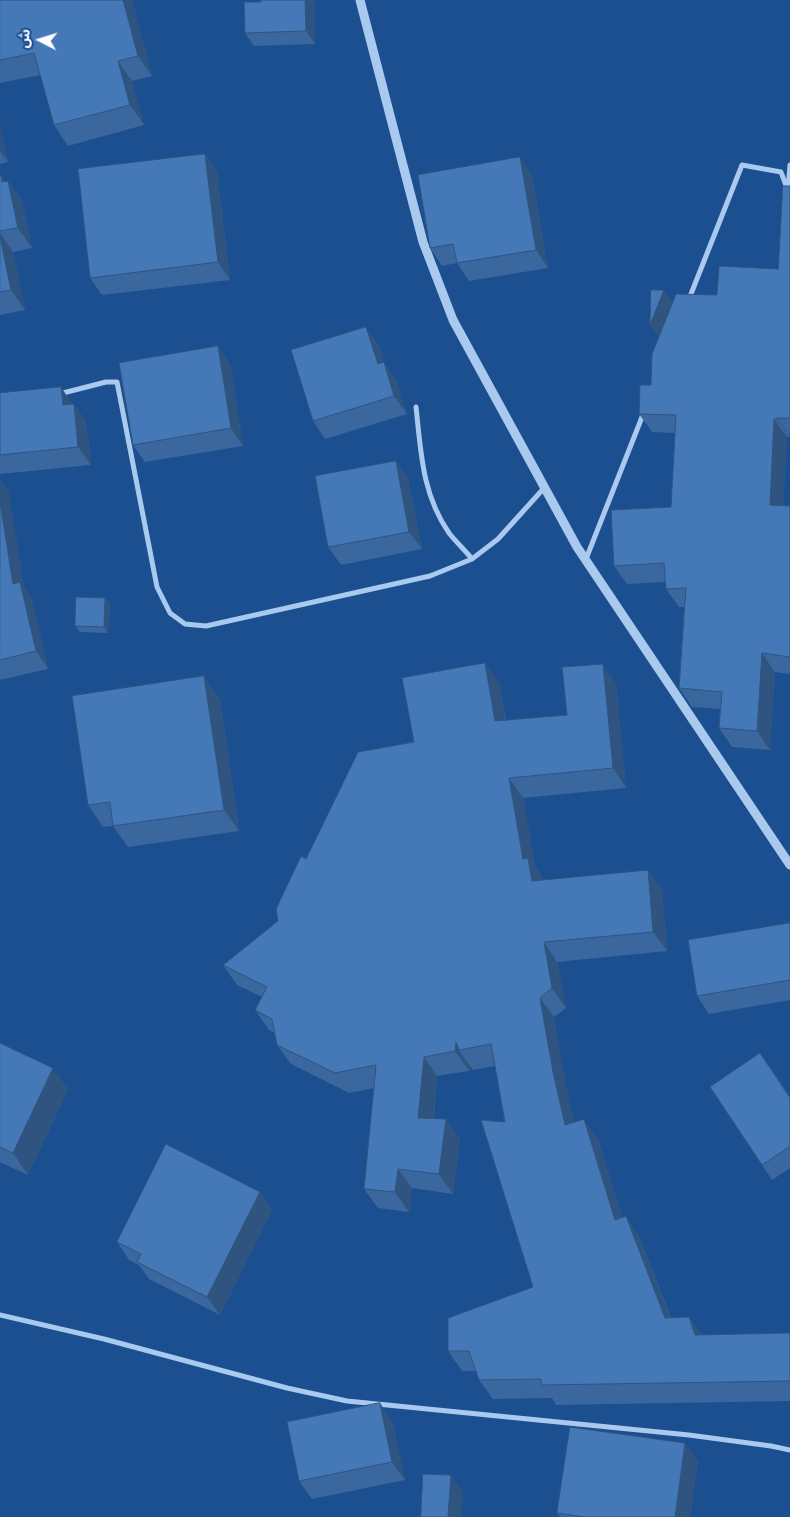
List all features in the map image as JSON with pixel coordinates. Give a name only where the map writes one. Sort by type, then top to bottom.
[{"type":"street","points":[[360,0],[423,242],[453,320],[586,560],[790,865]]},
{"type":"street","points":[[687,303],[742,165],[781,172],[788,192]]},
{"type":"street","points":[[788,201],[790,166]]},
{"type":"street","points":[[48,396],[106,382],[117,382],[157,588],[170,613],[185,624],[206,626],[430,576],[472,559],[498,539],[545,487]]},
{"type":"street","points":[[586,560],[647,404]]},
{"type":"street","points":[[416,407],[422,468],[433,505],[449,533],[472,559]]},
{"type":"street","points":[[0,1315],[104,1339],[287,1388],[347,1401],[689,1435],[790,1450]]},
{"type":"building","points":[[0,0],[123,0],[138,56],[118,61],[130,105],[54,125],[34,53],[0,60]]},
{"type":"building","points":[[261,0],[305,0],[306,31],[245,33],[244,2],[261,2]]},
{"type":"building","points":[[205,154],[218,262],[90,278],[78,169]]},
{"type":"building","points":[[520,157],[536,250],[457,263],[453,244],[430,248],[418,175]]},
{"type":"building","points":[[0,175],[2,182],[8,181],[18,228],[0,231]]},
{"type":"building","points":[[783,186],[790,186],[790,418],[774,419],[770,505],[790,506],[790,657],[762,653],[757,731],[719,728],[722,692],[679,688],[686,588],[666,589],[664,563],[614,566],[611,510],[671,507],[676,415],[639,414],[640,385],[651,385],[652,354],[676,294],[717,295],[719,266],[778,269]]},
{"type":"building","points":[[0,237],[11,290],[0,292]]},
{"type":"building","points":[[651,290],[664,290],[650,325]]},
{"type":"building","points":[[366,327],[378,364],[384,362],[394,396],[313,421],[291,350]]},
{"type":"building","points":[[218,346],[231,428],[133,445],[119,363]]},
{"type":"building","points":[[61,387],[63,405],[74,404],[78,447],[0,455],[0,393]]},
{"type":"building","points":[[396,461],[409,532],[328,547],[315,476]]},
{"type":"building","points":[[0,502],[13,584],[20,582],[36,651],[0,660]]},
{"type":"building","points":[[76,597],[105,598],[104,627],[75,626]]},
{"type":"building","points":[[485,663],[495,721],[567,715],[562,667],[603,664],[613,768],[509,778],[523,859],[528,858],[532,881],[648,870],[653,932],[544,942],[552,988],[540,998],[553,1072],[565,1125],[584,1119],[615,1220],[626,1216],[665,1318],[689,1317],[695,1335],[790,1333],[790,1381],[542,1385],[541,1379],[479,1380],[469,1351],[448,1351],[448,1318],[533,1287],[481,1120],[505,1122],[491,1044],[459,1050],[456,1042],[455,1051],[424,1057],[418,1118],[446,1119],[439,1174],[398,1169],[395,1192],[364,1189],[376,1065],[335,1073],[277,1045],[272,1019],[255,1010],[267,987],[223,965],[278,921],[276,909],[301,856],[306,859],[358,752],[414,742],[402,678]]},
{"type":"building","points":[[204,676],[224,810],[113,826],[110,802],[88,805],[72,696]]},
{"type":"building","points":[[790,923],[790,980],[697,996],[688,940]]},
{"type":"building","points":[[0,1043],[53,1068],[13,1153],[0,1147]]},
{"type":"building","points":[[760,1053],[790,1098],[790,1148],[762,1165],[710,1087]]},
{"type":"building","points":[[166,1144],[260,1192],[207,1297],[137,1262],[141,1254],[117,1242]]},
{"type":"building","points":[[380,1403],[392,1462],[299,1481],[287,1422]]},
{"type":"building","points":[[570,1427],[685,1443],[675,1517],[585,1517],[557,1513]]},
{"type":"building","points":[[423,1474],[451,1475],[448,1516],[450,1517],[421,1517]]}]
